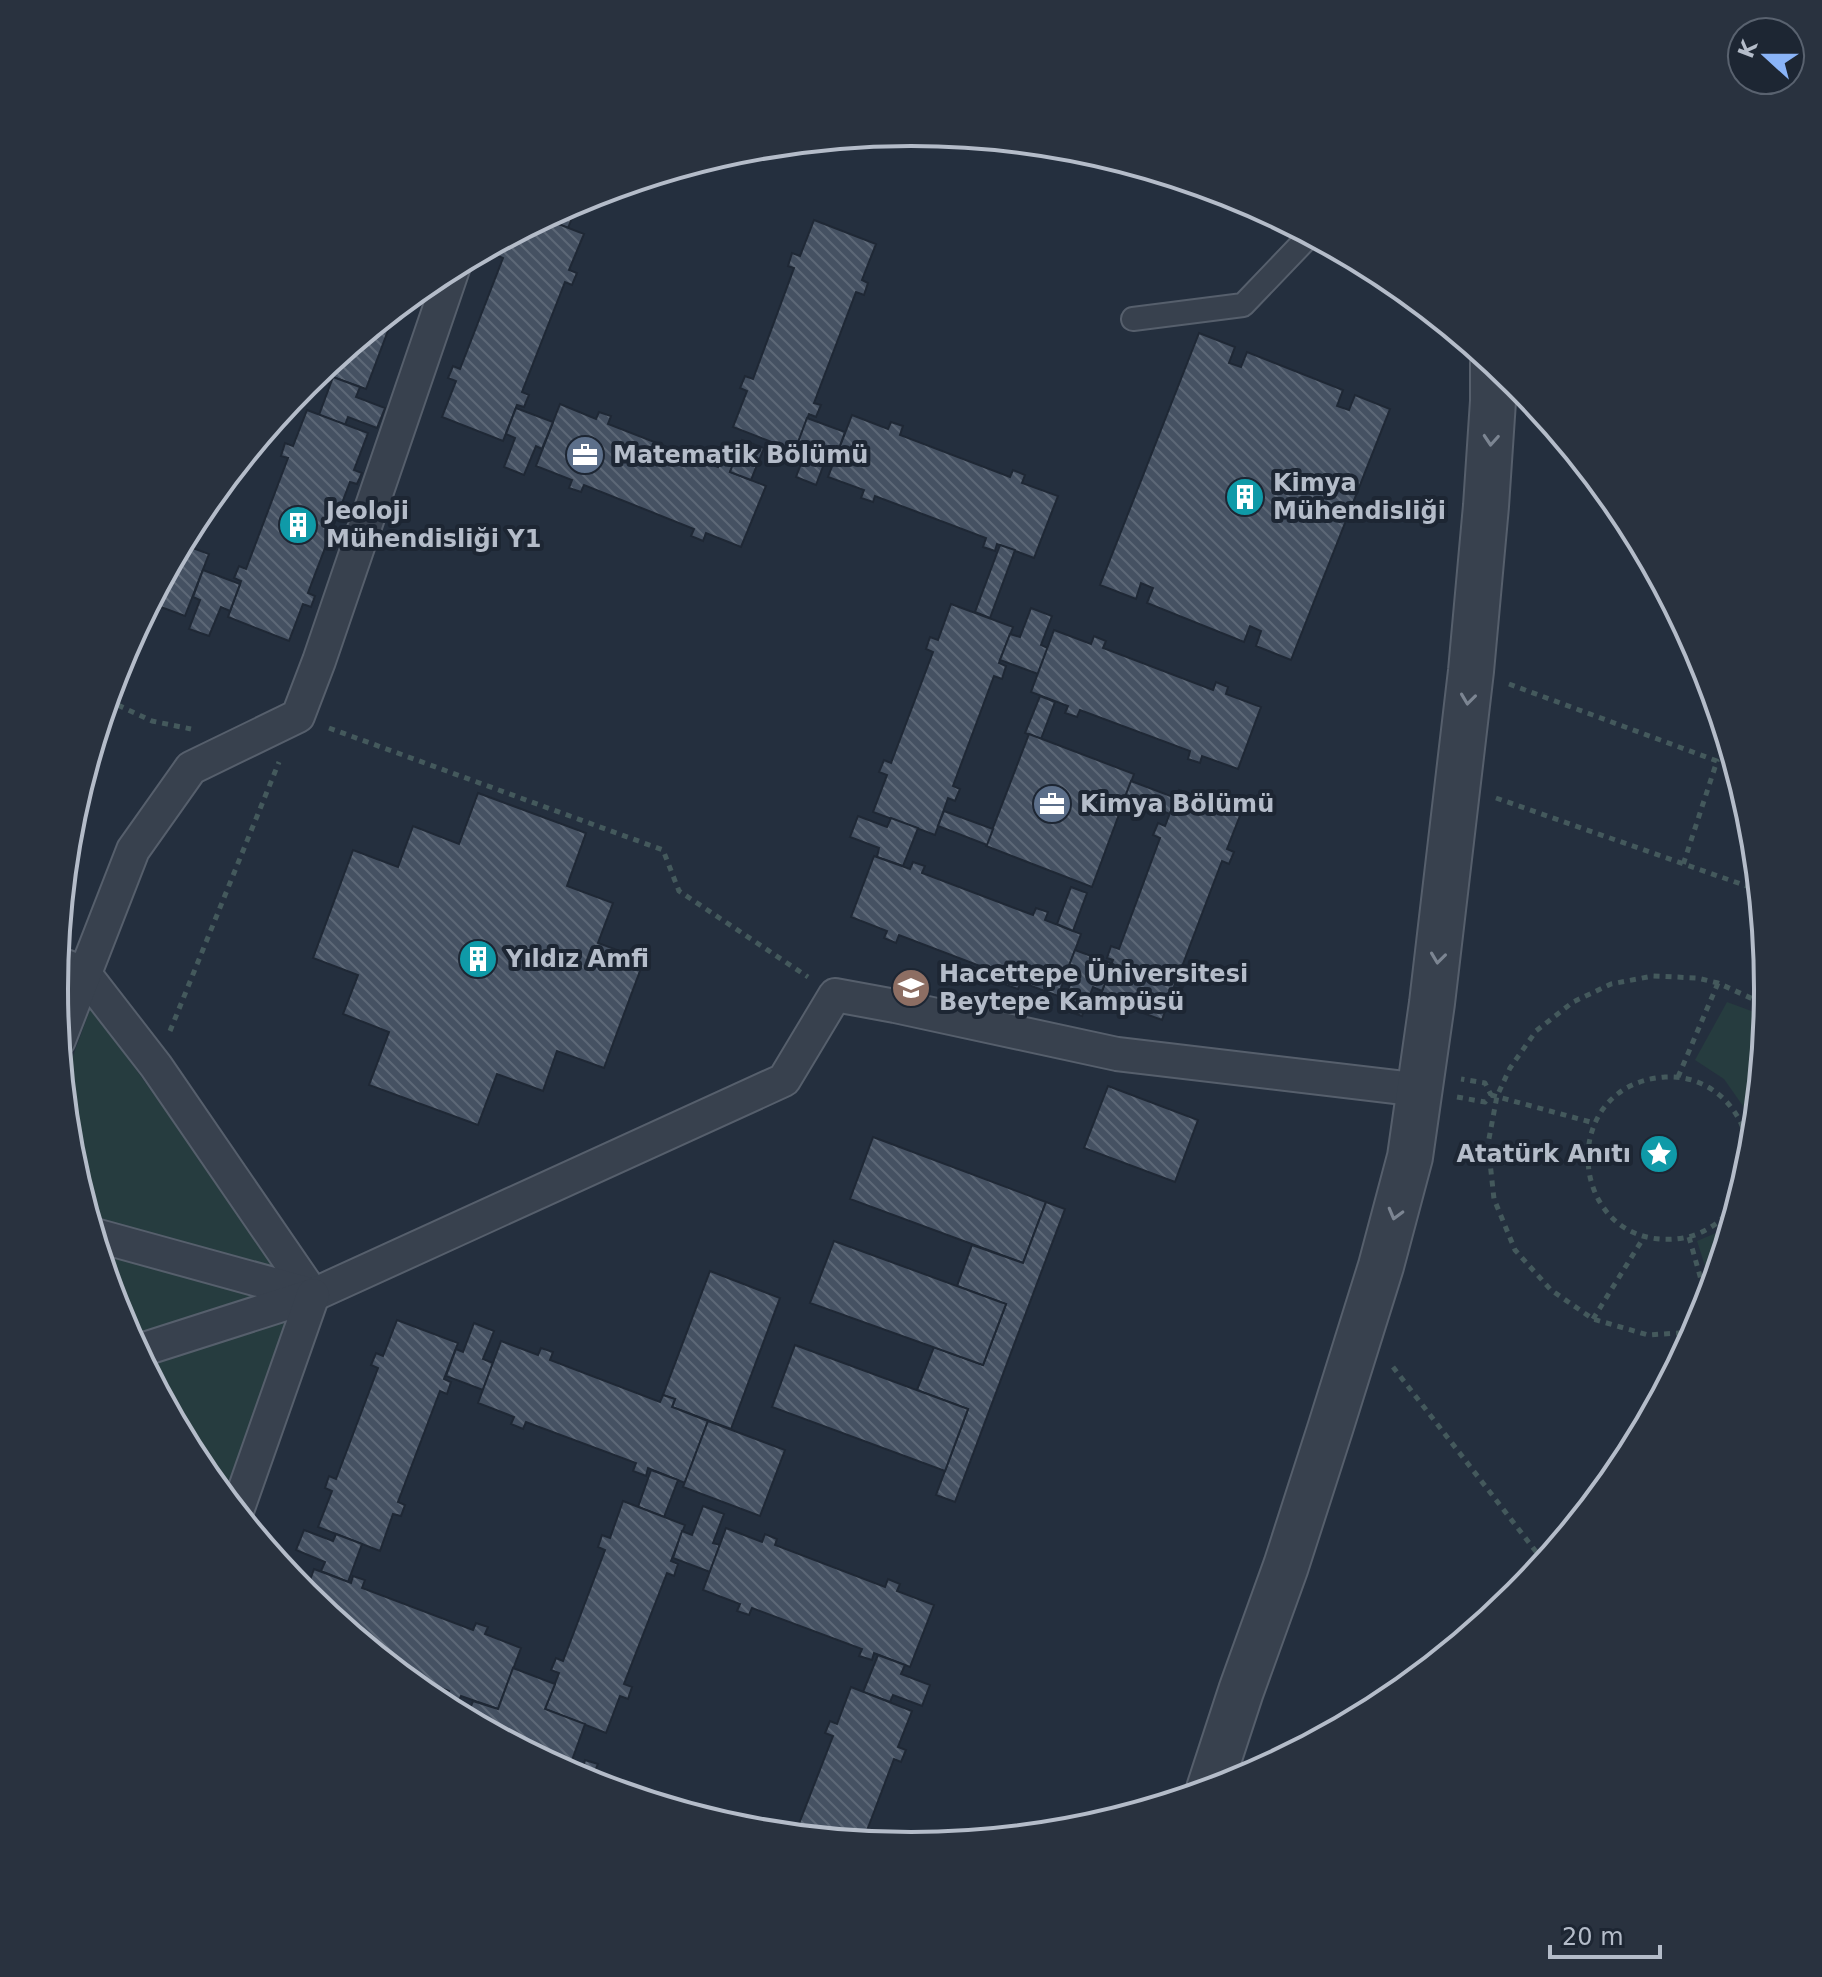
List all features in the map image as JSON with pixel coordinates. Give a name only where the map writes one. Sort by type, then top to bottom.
[{"type":"street","points":[[313,1295],[156,1066],[70,968],[133,850],[191,768],[298,716],[447,285]]},
{"type":"street","points":[[1214,1775],[1286,1566],[1381,1266],[1410,1157],[1444,1089],[1493,379]]},
{"type":"street","points":[[149,1348],[313,1295],[784,1080],[835,995],[1117,1054],[1444,1089]]},
{"type":"street","points":[[107,1238],[313,1295]]},
{"type":"street","points":[[241,1500],[313,1295]]},
{"type":"lane","points":[[1133,319],[1243,305],[1303,242]]},
{"type":"path","points":[[1496,680],[1717,761],[1683,865]]},
{"type":"path","points":[[156,1066],[298,716],[663,850],[679,891],[835,995]]},
{"type":"path","points":[[1488,795],[1748,887]]},
{"type":"path","points":[[1680,1333],[1648,1335],[1593,1319],[1551,1290],[1515,1250],[1494,1199],[1488,1144],[1494,1096],[1536,1031],[1573,1002],[1611,984],[1653,976],[1697,978],[1718,983],[1754,999]]},
{"type":"path","points":[[1678,1077],[1718,983]]},
{"type":"path","points":[[1721,1220],[1689,1237],[1669,1240],[1644,1237],[1621,1225],[1603,1207],[1591,1185],[1586,1159],[1594,1123],[1603,1109],[1624,1089],[1650,1078],[1678,1077],[1706,1085],[1728,1102],[1743,1125]]},
{"type":"path","points":[[1444,1089],[1485,1083],[1494,1096],[1594,1123]]},
{"type":"path","points":[[1444,1089],[1485,1102],[1494,1096]]},
{"type":"path","points":[[1593,1319],[1644,1237]]},
{"type":"path","points":[[1689,1237],[1701,1280]]},
{"type":"path","points":[[1387,1359],[1537,1553]]},
{"type":"green space","points":[[1727,1002],[1753,1012],[1745,1109],[1724,1079],[1695,1060]]},
{"type":"green space","points":[[91,1007],[278,1267],[290,1326],[231,1486],[181,1410],[132,1311],[97,1207],[84,1153],[71,1060]]},
{"type":"green space","points":[[1717,1232],[1706,1268],[1697,1241]]},
{"type":"building","points":[[572,217],[568,228],[557,224]]},
{"type":"building","points":[[814,220],[876,244],[862,280],[868,283],[864,295],[856,292],[814,403],[821,405],[816,417],[809,414],[795,451],[733,427],[747,391],[740,388],[745,376],[753,379],[794,268],[788,266],[792,253],[800,256]]},
{"type":"building","points":[[557,224],[584,234],[569,270],[577,273],[572,285],[565,282],[522,392],[529,395],[524,407],[517,405],[503,441],[442,417],[456,381],[448,378],[453,366],[460,369],[503,258],[496,255]]},
{"type":"building","points":[[388,328],[389,328],[366,389],[332,377]]},
{"type":"building","name":"Kimya Mühendisliği","points":[[1199,333],[1235,347],[1229,363],[1241,367],[1247,352],[1343,390],[1337,406],[1349,410],[1355,395],[1390,409],[1291,660],[1256,646],[1261,631],[1250,626],[1244,642],[1147,603],[1153,588],[1141,583],[1136,599],[1100,585]]},
{"type":"building","points":[[333,377],[360,387],[356,397],[385,408],[377,428],[348,417],[345,425],[319,415]]},
{"type":"building","points":[[560,404],[596,419],[599,412],[611,416],[608,424],[718,467],[721,460],[733,465],[730,472],[766,486],[741,547],[706,533],[703,541],[691,536],[694,529],[584,485],[581,492],[569,488],[572,480],[536,466]]},
{"type":"building","points":[[516,408],[553,422],[542,449],[536,446],[524,475],[504,467],[515,438],[506,434]]},
{"type":"building","name":"Jeoloji Mühendisliği Y1","points":[[307,410],[368,433],[354,470],[362,473],[357,484],[350,482],[308,593],[315,596],[311,607],[303,604],[289,641],[228,617],[241,581],[234,578],[239,566],[246,569],[288,458],[281,456],[285,443],[293,446]]},
{"type":"building","points":[[852,415],[888,429],[891,422],[903,426],[900,435],[1010,477],[1013,470],[1025,475],[1022,483],[1058,496],[1034,558],[997,544],[995,551],[983,547],[986,538],[875,496],[873,502],[861,498],[864,490],[828,477]]},
{"type":"building","points":[[807,418],[845,432],[835,459],[827,456],[816,485],[796,477],[807,448],[797,445]]},
{"type":"building","points":[[742,440],[764,448],[751,480],[730,472]]},
{"type":"building","points":[[1000,545],[1015,550],[990,618],[975,612]]},
{"type":"building","points":[[193,548],[209,554],[185,616],[160,607]]},
{"type":"building","points":[[203,570],[240,584],[230,611],[221,607],[209,636],[189,629],[200,600],[193,597]]},
{"type":"building","points":[[951,604],[1013,627],[999,663],[1006,666],[1002,679],[994,676],[953,786],[960,789],[955,801],[948,798],[935,835],[873,812],[887,775],[879,772],[884,760],[891,763],[933,652],[926,649],[930,637],[938,640]]},
{"type":"building","points":[[1031,608],[1052,616],[1041,645],[1048,648],[1038,674],[1000,660],[1010,634],[1020,637]]},
{"type":"building","points":[[1054,630],[1091,644],[1094,636],[1106,641],[1103,648],[1213,690],[1216,682],[1228,687],[1226,694],[1261,707],[1238,769],[1202,756],[1200,763],[1188,759],[1190,751],[1080,710],[1077,717],[1065,713],[1068,706],[1031,692]]},
{"type":"building","points":[[1040,696],[1055,702],[1041,739],[1025,733]]},
{"type":"building","points":[[1029,734],[1134,774],[1092,887],[986,846]]},
{"type":"building","points":[[1131,781],[1176,798],[1170,814],[1125,797]]},
{"type":"building","points":[[1179,790],[1241,813],[1227,849],[1234,852],[1229,864],[1222,861],[1180,972],[1187,975],[1183,987],[1175,984],[1162,1020],[1100,997],[1113,960],[1107,958],[1111,946],[1119,949],[1160,838],[1153,835],[1158,823],[1165,826]]},
{"type":"building","name":"Yıldız Amfi","points":[[478,793],[586,833],[567,886],[613,903],[598,943],[644,960],[604,1068],[557,1051],[543,1091],[497,1074],[478,1125],[369,1085],[389,1032],[343,1014],[358,975],[313,958],[353,850],[398,867],[413,826],[459,844]]},
{"type":"building","points":[[944,811],[993,829],[987,845],[938,826]]},
{"type":"building","points":[[858,816],[887,827],[891,818],[918,828],[903,866],[877,857],[879,848],[850,837]]},
{"type":"building","points":[[874,856],[910,869],[913,862],[925,866],[922,873],[1033,915],[1036,908],[1048,912],[1045,920],[1081,934],[1058,996],[1021,982],[1018,989],[1006,985],[1009,977],[899,935],[896,943],[884,938],[887,931],[851,917]]},
{"type":"building","points":[[1071,887],[1087,893],[1073,931],[1057,924]]},
{"type":"building","points":[[1075,950],[1113,964],[1102,991],[1093,987],[1082,1016],[1061,1009],[1072,979],[1065,976]]},
{"type":"building","points":[[1108,1086],[1198,1120],[1175,1182],[1084,1148]]},
{"type":"building","points":[[873,1137],[1046,1202],[1023,1263],[850,1199]]},
{"type":"building","points":[[1046,1202],[1065,1209],[955,1502],[936,1495],[968,1409],[917,1390],[934,1347],[983,1365],[1006,1304],[957,1286],[972,1245],[1023,1263]]},
{"type":"building","points":[[834,1241],[1006,1304],[983,1365],[810,1303]]},
{"type":"building","points":[[710,1271],[780,1298],[731,1429],[672,1407],[675,1399],[663,1395]]},
{"type":"building","points":[[397,1320],[458,1343],[444,1379],[451,1382],[447,1394],[440,1391],[398,1502],[405,1505],[401,1516],[393,1514],[380,1551],[318,1527],[332,1491],[325,1488],[329,1476],[336,1479],[378,1368],[371,1365],[376,1353],[383,1356]]},
{"type":"building","points":[[474,1323],[494,1331],[483,1359],[493,1363],[483,1390],[446,1376],[456,1349],[463,1352]]},
{"type":"building","points":[[501,1341],[538,1355],[541,1348],[553,1352],[550,1360],[660,1402],[663,1395],[675,1399],[672,1407],[708,1421],[685,1483],[648,1468],[646,1476],[633,1471],[636,1463],[526,1422],[523,1429],[511,1424],[514,1417],[478,1403]]},
{"type":"building","points":[[795,1345],[968,1409],[945,1471],[772,1407]]},
{"type":"building","points":[[708,1421],[785,1450],[760,1516],[683,1487]]},
{"type":"building","points":[[651,1470],[678,1480],[664,1517],[638,1507]]},
{"type":"building","points":[[623,1501],[685,1525],[671,1561],[678,1564],[674,1576],[667,1573],[624,1684],[632,1687],[628,1699],[620,1696],[606,1733],[545,1709],[559,1673],[551,1670],[556,1658],[563,1661],[605,1550],[598,1547],[602,1535],[610,1538]]},
{"type":"building","points":[[703,1506],[724,1514],[713,1543],[720,1545],[710,1572],[673,1558],[682,1531],[692,1535]]},
{"type":"building","points":[[726,1528],[762,1542],[765,1534],[777,1539],[775,1545],[885,1587],[888,1579],[900,1584],[897,1591],[934,1605],[910,1667],[874,1653],[872,1660],[859,1656],[862,1649],[752,1608],[749,1615],[737,1611],[740,1604],[703,1590]]},
{"type":"building","points":[[304,1530],[333,1541],[336,1534],[362,1544],[348,1582],[321,1571],[325,1562],[296,1550]]},
{"type":"building","points":[[314,1569],[351,1583],[353,1576],[365,1580],[362,1588],[473,1630],[476,1623],[488,1627],[485,1634],[521,1648],[498,1709],[461,1696],[459,1700],[442,1688],[355,1622],[310,1580]]},
{"type":"building","points":[[878,1655],[905,1665],[901,1674],[930,1685],[922,1706],[893,1695],[890,1702],[863,1692]]},
{"type":"building","points":[[513,1668],[555,1684],[545,1709],[585,1724],[572,1760],[538,1745],[471,1707],[473,1701],[498,1709]]},
{"type":"building","points":[[851,1687],[912,1711],[898,1747],[906,1750],[901,1762],[894,1759],[867,1830],[799,1824],[833,1736],[825,1733],[830,1721],[837,1724]]},
{"type":"building","points":[[585,1760],[598,1764],[595,1770],[584,1765]]},
{"type":"place","name":"Matematik Bölümü","points":[[585,455]]},
{"type":"place","name":"Kimya Mühendisliği","points":[[1245,497]]},
{"type":"place","name":"Jeoloji Mühendisliği Y1","points":[[298,525]]},
{"type":"place","name":"Kimya Bölümü","points":[[1052,804]]},
{"type":"place","name":"Yıldız Amfi","points":[[478,959]]},
{"type":"place","name":"Hacettepe Üniversitesi Beytepe Kampüsü","points":[[911,988]]},
{"type":"place","name":"Atatürk Anıtı","points":[[1659,1154]]}]
